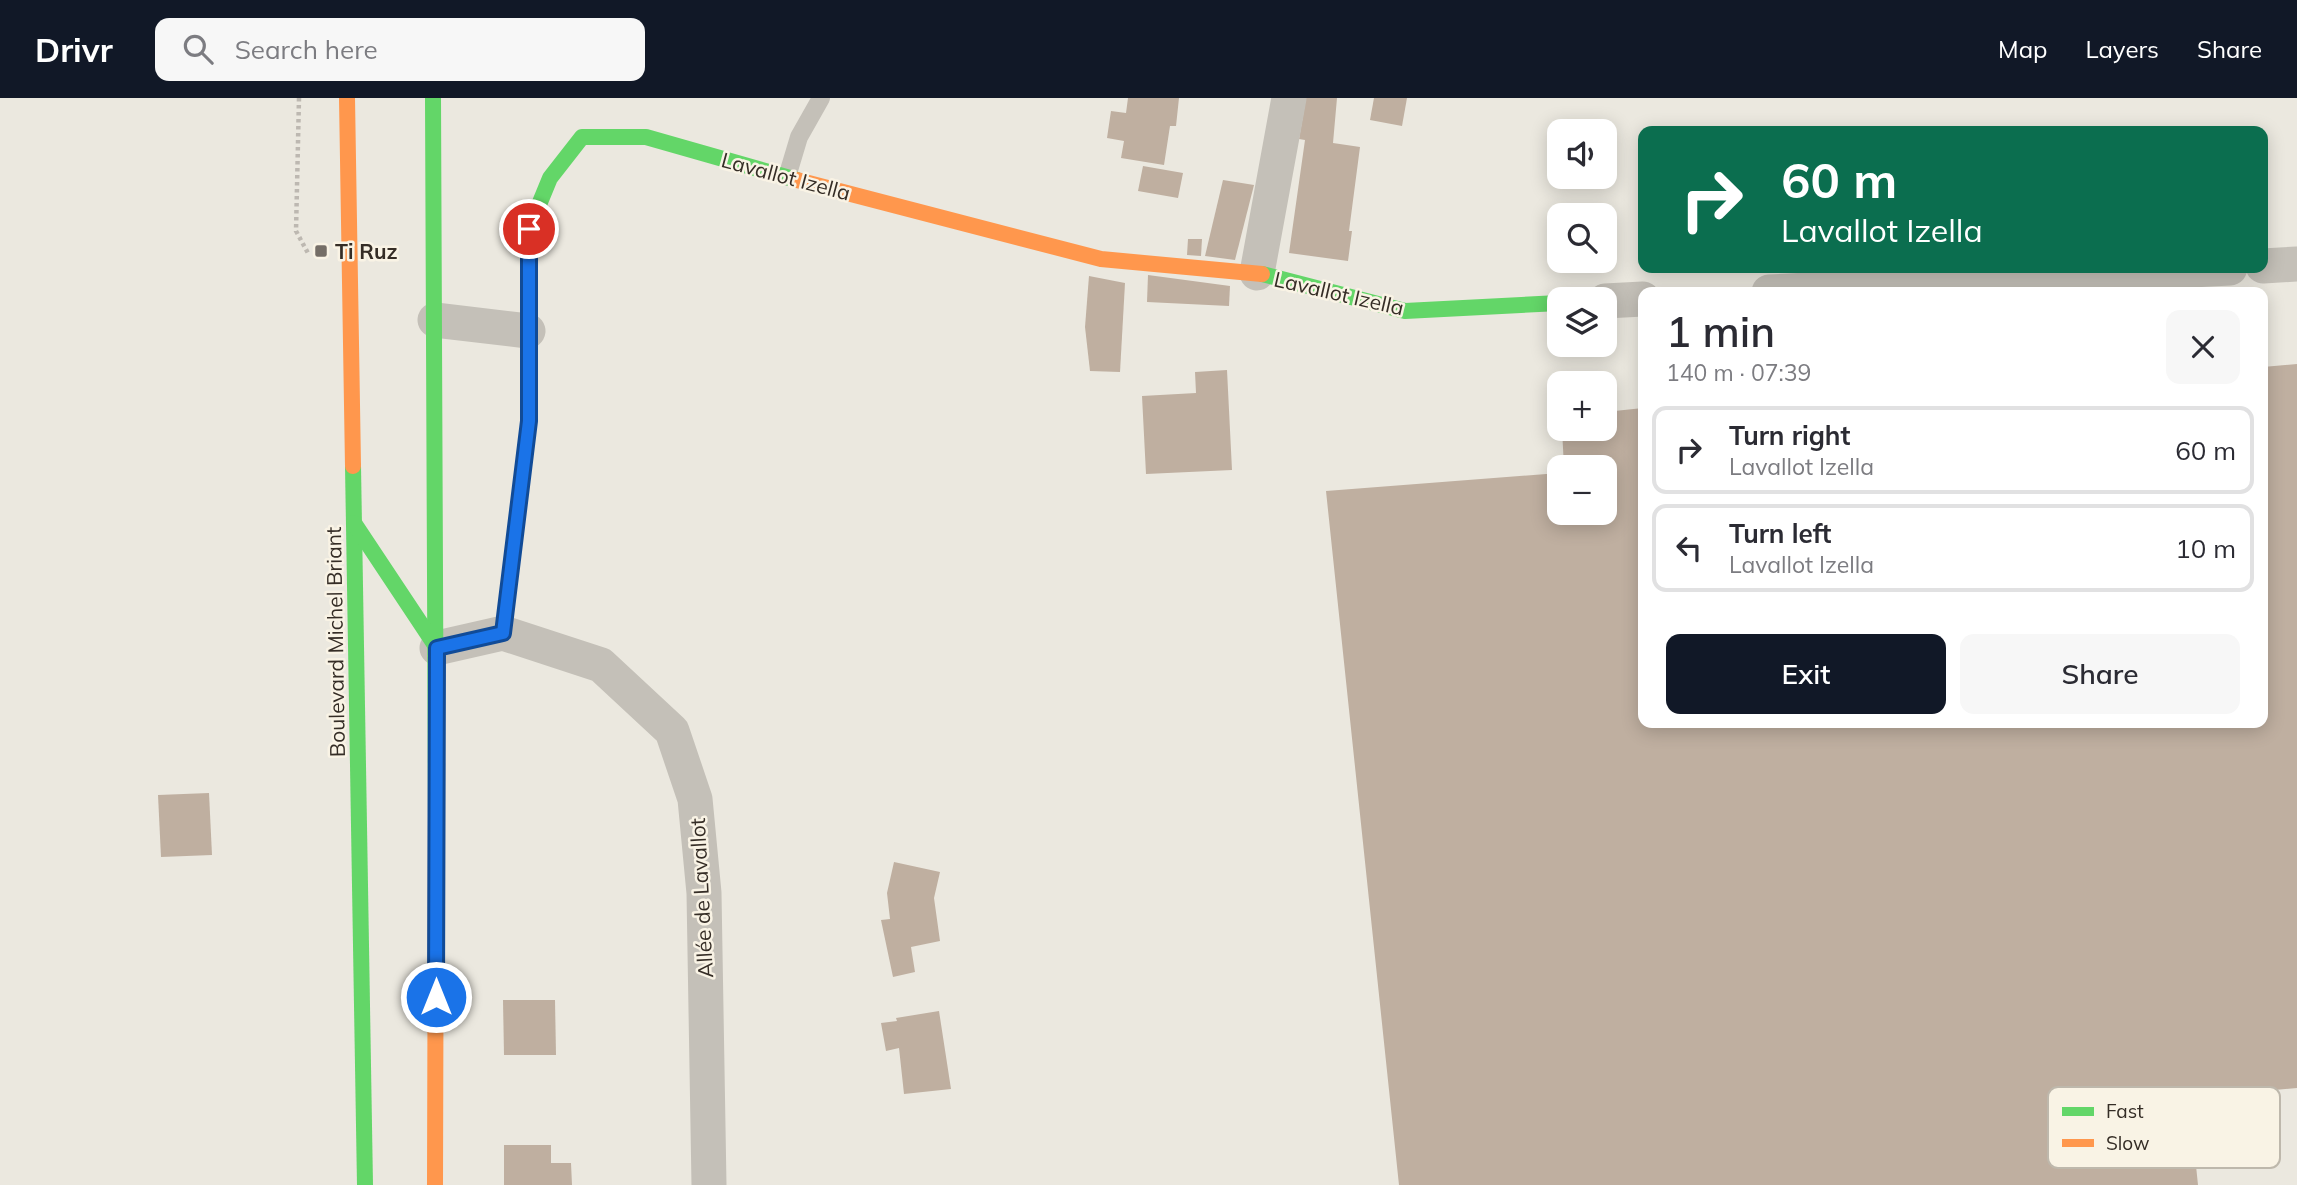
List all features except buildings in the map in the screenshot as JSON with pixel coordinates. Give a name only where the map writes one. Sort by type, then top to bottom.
[{"type":"main road","name":"Boulevard Michel Briant","points":[[347,98],[365,1185]]},
{"type":"main road","points":[[433,98],[437,648],[435,1185]]},
{"type":"main road","name":"Lavallot Izella","points":[[503,633],[529,421],[529,229],[550,178],[582,137],[646,137],[787,177],[1101,259],[1257,273],[1405,311],[1547,304]]},
{"type":"main road","points":[[354,523],[437,648]]},
{"type":"street","points":[[1257,273],[1289,98]]},
{"type":"street","points":[[2268,266],[2297,264]]},
{"type":"street","points":[[1865,287],[2134,273]]},
{"type":"street","points":[[1617,300],[1638,299]]},
{"type":"street","points":[[435,320],[528,331]]},
{"type":"street","points":[[437,648],[503,633]]},
{"type":"street","name":"Allée de Lavallot","points":[[503,633],[601,665],[672,731],[695,799],[704,893],[709,1185]]},
{"type":"lane","points":[[787,177],[799,137],[821,98]]},
{"type":"traffic: fast","points":[[433,98],[436,816]]},
{"type":"traffic: fast","points":[[503,633],[529,421],[529,229],[550,178],[582,137],[646,137],[797,180]]},
{"type":"traffic: fast","points":[[1262,274],[1405,311],[1547,304]]},
{"type":"traffic: fast","points":[[353,466],[365,1185]]},
{"type":"traffic: fast","points":[[354,523],[437,648]]},
{"type":"traffic: slow","points":[[347,98],[353,466]]},
{"type":"traffic: slow","points":[[797,180],[1101,259],[1262,274]]},
{"type":"traffic: slow","points":[[435,1185],[436,816]]},
{"type":"place","name":"Ti Ruz","points":[[321,251]]},
{"type":"route","points":[[436,997],[437,648],[503,633],[529,421],[529,229]]}]
